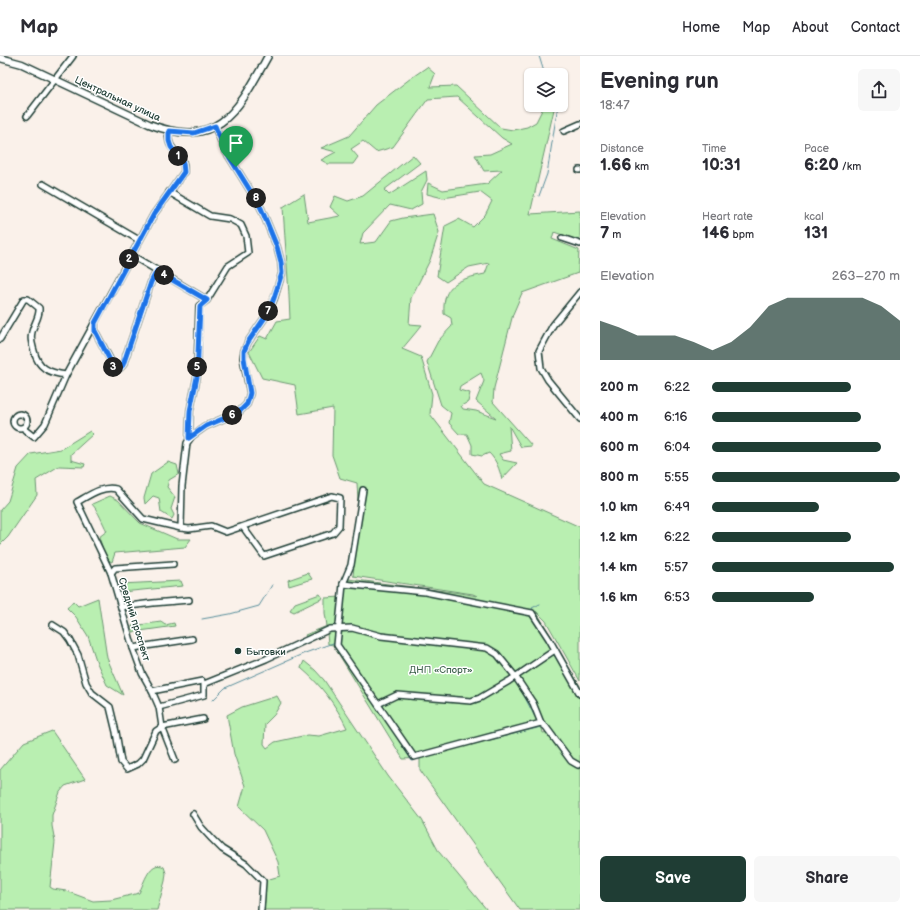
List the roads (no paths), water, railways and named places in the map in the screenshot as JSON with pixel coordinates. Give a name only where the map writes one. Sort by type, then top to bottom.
[{"type":"street","points":[[27,116],[73,56]]},
{"type":"street","name":"Центральная улица","points":[[0,58],[22,64],[128,115],[169,131],[194,133],[215,126],[230,115],[242,100],[268,56]]},
{"type":"street","points":[[564,131],[580,124]]},
{"type":"street","points":[[189,438],[206,426],[239,412],[247,404],[250,393],[244,351],[248,342],[261,324],[271,306],[282,273],[277,247],[261,208],[225,150],[215,126]]},
{"type":"street","points":[[24,427],[25,430],[34,437],[46,424],[66,375],[90,328],[95,323],[154,214],[184,172],[183,163],[171,147],[169,141],[169,131]]},
{"type":"street","points":[[43,184],[139,240]]},
{"type":"street","points":[[169,192],[210,216],[230,219],[241,225],[246,236],[248,253],[228,266],[207,300],[200,306],[197,377],[190,411],[189,438],[187,443],[182,486],[181,528],[189,529],[211,526],[226,532],[332,496],[340,498],[339,526],[334,533],[264,556],[243,527]]},
{"type":"street","points":[[562,238],[580,244]]},
{"type":"street","points":[[131,255],[207,300]]},
{"type":"street","points":[[95,323],[95,331],[114,368],[119,369],[123,365],[151,282],[157,271]]},
{"type":"street","points":[[580,292],[553,325],[539,351],[541,368],[548,380],[580,419]]},
{"type":"street","points":[[0,339],[24,299],[28,299],[39,308],[40,314],[32,332],[31,341],[36,358],[41,366],[54,374],[66,375]]},
{"type":"street","name":"Средний проспект","points":[[175,760],[162,727],[159,707],[142,673],[133,648],[111,573],[77,502],[100,490],[112,488],[116,489],[143,519],[181,528]]},
{"type":"street","points":[[363,490],[352,565],[343,584],[337,644],[414,757],[540,723]]},
{"type":"street","points":[[111,573],[115,568],[172,564]]},
{"type":"street","points":[[343,584],[425,592],[532,613],[580,694]]},
{"type":"street","points":[[121,607],[153,602],[188,600]]},
{"type":"street","points":[[53,625],[64,632],[70,640],[78,655],[86,683],[92,693],[110,707],[121,762],[127,769],[138,764],[143,759],[156,731],[162,727],[203,719]]},
{"type":"street","points":[[159,707],[204,695],[204,684],[266,659],[330,629],[352,628],[381,636],[487,648],[497,654],[516,676],[533,703],[540,723],[546,727],[571,761],[578,765]]},
{"type":"street","points":[[133,648],[192,639]]},
{"type":"street","points":[[378,704],[397,695],[471,701],[480,698],[509,681],[555,650]]},
{"type":"street","points":[[152,691],[202,681]]},
{"type":"street","points":[[193,814],[201,827],[222,849],[246,864],[263,881],[260,910]]},
{"type":"waterway","points":[[539,56],[543,68]]},
{"type":"waterway","points":[[539,196],[547,174],[557,112]]},
{"type":"waterway","points":[[202,619],[230,614],[259,606],[272,585]]},
{"type":"waterway","points":[[534,612],[532,608],[540,604]]},
{"type":"waterway","points":[[213,700],[225,688],[305,653],[333,643],[334,645]]},
{"type":"waterway","points":[[520,688],[535,717]]},
{"type":"waterway","points":[[377,707],[412,761],[433,754]]},
{"type":"waterway","points":[[462,747],[541,727]]},
{"type":"place","name":"Бытовки","points":[[238,651]]},
{"type":"park label","name":"ДНП «Спорт»","points":[[441,669]]}]
